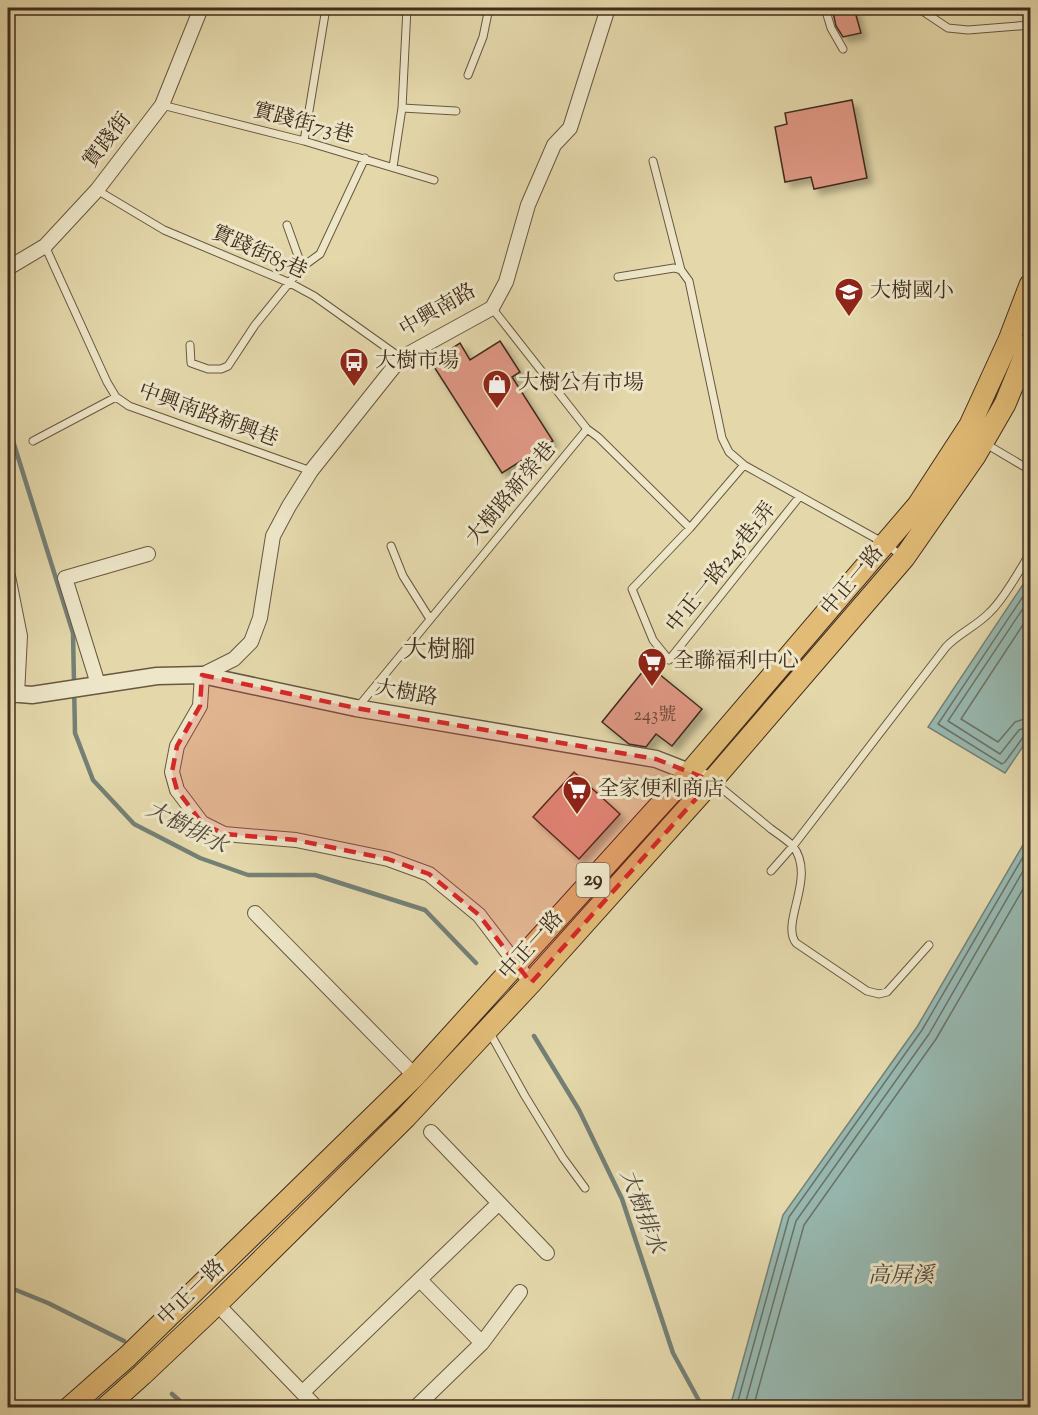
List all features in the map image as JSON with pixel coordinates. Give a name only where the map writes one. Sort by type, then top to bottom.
[{"type":"main road","name":"中正一路","points":[[69,1407],[128,1356],[415,1076],[690,772],[918,505],[970,425],[1009,340],[1030,285]]},
{"type":"main road","name":"中正一路","points":[[105,1407],[217,1304],[406,1117],[531,983],[712,780],[904,558],[983,443],[1005,404],[1030,343]]},
{"type":"street","name":"實踐街","points":[[8,268],[45,246],[97,190],[162,105],[201,8]]},
{"type":"street","name":"中興南路","points":[[202,675],[234,658],[251,642],[260,618],[273,536],[311,471],[401,358],[492,308],[506,282],[528,205],[555,145],[570,128],[608,8]]},
{"type":"street","points":[[93,685],[65,578],[148,554]]},
{"type":"street","points":[[8,576],[20,636],[19,694]]},
{"type":"street","name":"大樹路","points":[[19,694],[157,676],[202,675],[356,708],[656,759],[712,780]]},
{"type":"street","points":[[202,675],[200,705],[177,746],[172,772],[177,790],[202,823],[224,834],[296,840],[388,859],[429,874],[479,915],[531,983]]},
{"type":"street","points":[[255,913],[415,1076]]},
{"type":"street","points":[[431,1132],[547,1253]]},
{"type":"street","points":[[303,1392],[499,1203]]},
{"type":"street","points":[[420,1280],[482,1343]]},
{"type":"street","points":[[415,1407],[482,1343],[520,1292]]},
{"type":"street","points":[[217,1304],[317,1407]]},
{"type":"lane","points":[[304,141],[326,8]]},
{"type":"lane","points":[[393,167],[402,108],[407,8]]},
{"type":"lane","points":[[468,75],[483,37],[489,8]]},
{"type":"lane","points":[[825,8],[831,28],[843,49]]},
{"type":"lane","points":[[918,8],[948,28],[968,30],[1030,25]]},
{"type":"lane","name":"實踐街73巷","points":[[162,105],[304,141],[434,180]]},
{"type":"lane","points":[[402,108],[456,111]]},
{"type":"lane","points":[[190,345],[191,363],[208,369],[221,369],[228,366],[255,325],[302,267],[320,254],[365,158]]},
{"type":"lane","points":[[653,161],[681,270],[689,281],[722,438],[729,452],[744,465],[884,543],[904,558]]},
{"type":"lane","name":"實踐街85巷","points":[[97,190],[164,230],[290,283],[314,296],[401,358]]},
{"type":"lane","points":[[287,225],[302,267]]},
{"type":"lane","name":"中興南路新興巷","points":[[45,246],[116,397],[129,406],[311,471]]},
{"type":"lane","points":[[618,277],[674,268],[681,270]]},
{"type":"lane","points":[[492,308],[587,429],[598,437],[690,528],[744,465]]},
{"type":"lane","points":[[33,441],[116,397]]},
{"type":"lane","name":"大樹路新榮巷","points":[[356,708],[587,429]]},
{"type":"lane","points":[[983,443],[1030,470]]},
{"type":"lane","name":"中正一路245巷1弄","points":[[690,528],[632,589],[653,640],[669,660],[800,496]]},
{"type":"lane","points":[[391,546],[403,576],[430,619]]},
{"type":"lane","points":[[771,871],[793,846],[946,647],[958,635],[974,626],[992,611],[1030,553]]},
{"type":"lane","points":[[712,780],[793,846],[802,867],[800,892],[791,930],[791,937],[796,943],[867,991],[879,994],[887,992],[929,945]]},
{"type":"lane","points":[[488,1028],[525,1096],[563,1158],[585,1188]]},
{"type":"highlighted area","points":[[202,675],[356,708],[656,759],[712,781],[531,983],[479,915],[429,874],[388,859],[296,840],[224,834],[202,823],[177,790],[172,772],[177,746],[200,706]]},
{"type":"water","points":[[1030,579],[1030,736],[1005,773],[928,727],[1024,583]]},
{"type":"water","name":"高屏溪","points":[[1030,833],[1030,1407],[730,1407],[783,1215],[917,1027]]},
{"type":"building","points":[[832,8],[854,8],[861,33],[843,37],[836,26]]},
{"type":"building","points":[[852,100],[867,178],[814,189],[811,177],[785,182],[775,127],[787,124],[785,113]]},
{"type":"building","name":"大樹公有市場","points":[[500,341],[520,372],[512,377],[553,441],[502,473],[431,362],[460,343],[470,360]]},
{"type":"building","name":"全聯福利中心","points":[[648,665],[702,709],[672,746],[656,734],[646,747],[629,744],[602,722]]},
{"type":"building","name":"全家便利商店","points":[[574,772],[620,814],[579,859],[533,817]]},
{"type":"waterway","name":"大樹排水","points":[[8,425],[73,633],[75,733],[93,780],[134,824],[200,858],[248,875],[315,875],[425,910],[476,963]]},
{"type":"waterway","name":"大樹排水","points":[[534,1036],[579,1110],[622,1199],[673,1353],[703,1408]]},
{"type":"waterway","points":[[8,1290],[11,1288],[48,1303],[124,1341]]},
{"type":"waterway","points":[[172,1394],[188,1408]]},
{"type":"place","name":"大樹國小","points":[[849,318]]},
{"type":"place","name":"大樹市場","points":[[354,388]]},
{"type":"place","name":"大樹公有市場","points":[[497,410]]},
{"type":"place","name":"全聯福利中心","points":[[652,688]]},
{"type":"place","name":"全家便利商店","points":[[577,816]]},
{"type":"district","name":"大樹腳","points":[[439,651]]}]
